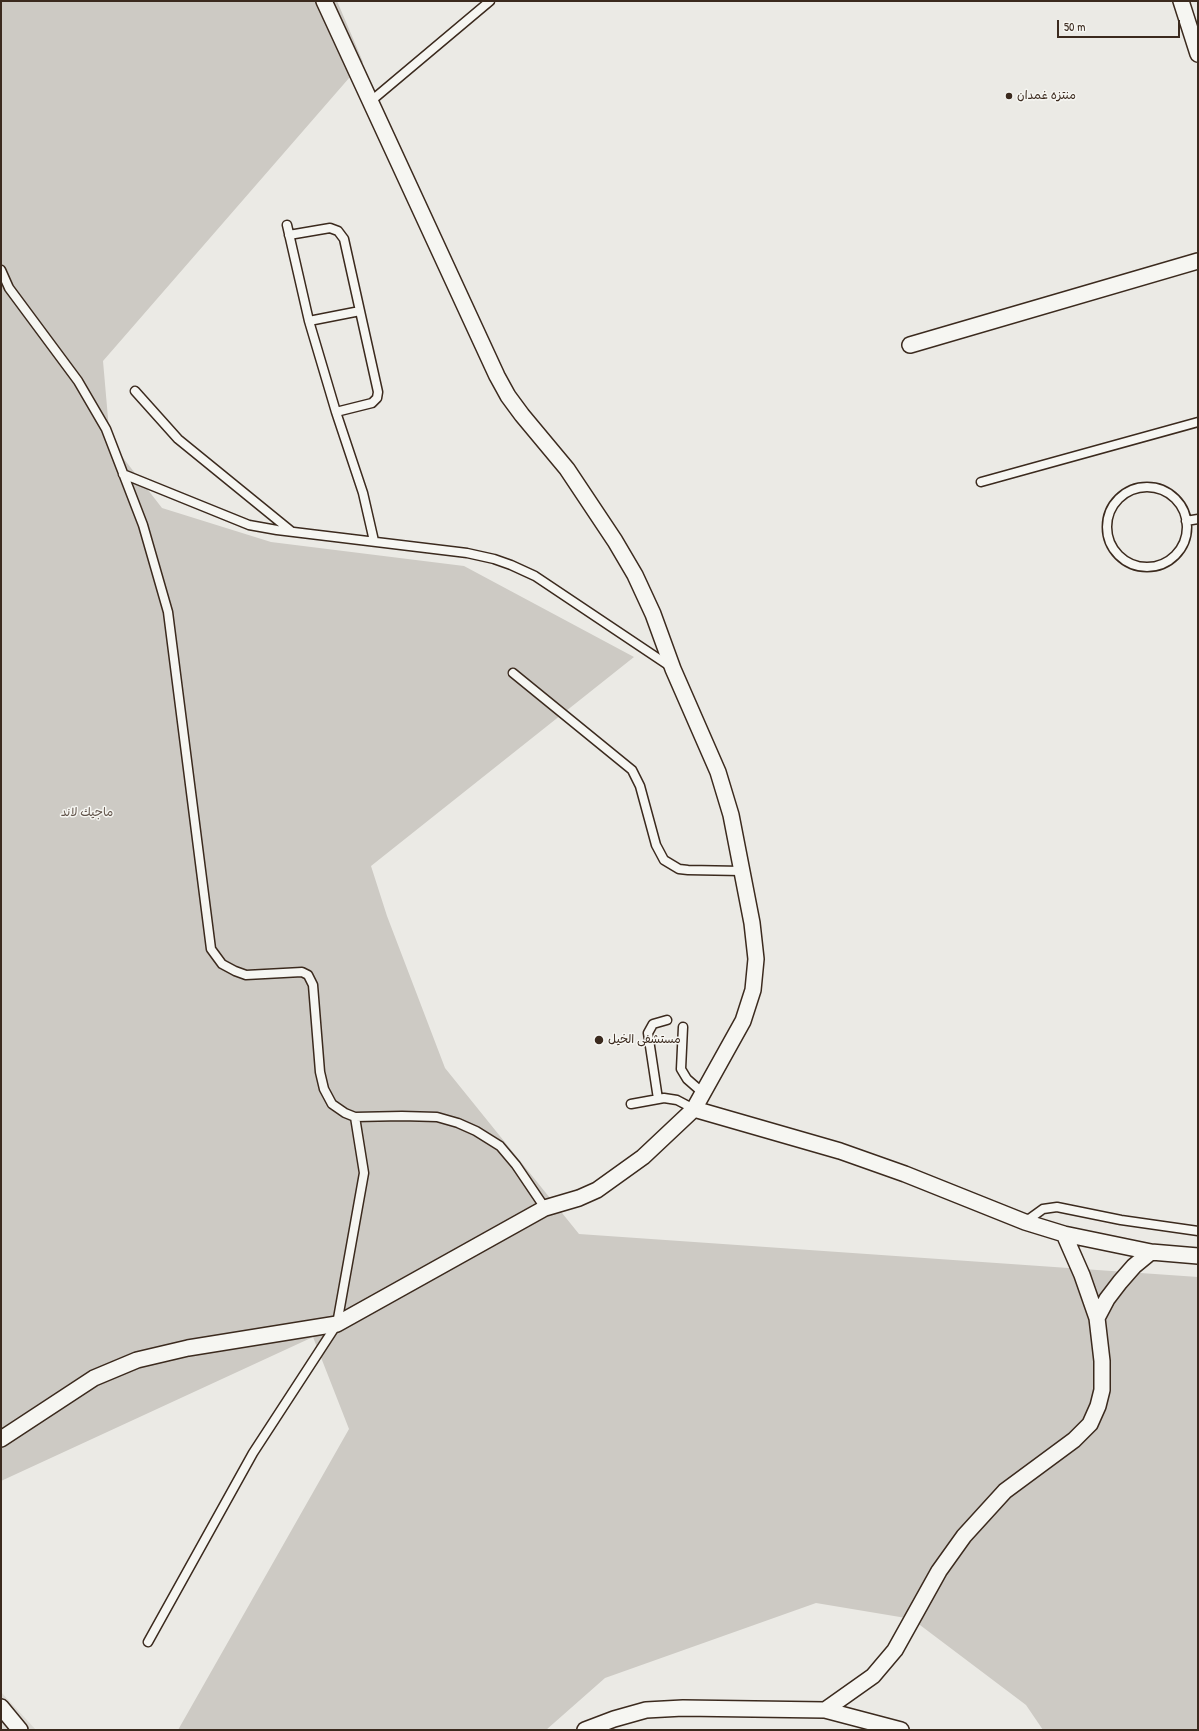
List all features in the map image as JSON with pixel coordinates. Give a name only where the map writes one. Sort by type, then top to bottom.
[{"type":"street","points":[[1,1439],[94,1378],[137,1360],[160,1353],[239,1338],[337,1324],[546,1208],[579,1198],[602,1186],[643,1157],[694,1109],[743,1022],[753,990],[756,959],[752,923],[731,815],[718,772],[673,669],[653,614],[635,575],[615,541],[567,469],[522,415],[508,396],[497,376],[324,1]]},
{"type":"street","points":[[1181,1],[1198,54]]},
{"type":"street","points":[[910,345],[1198,261]]},
{"type":"street","points":[[694,1109],[840,1151],[904,1174],[1025,1222],[1064,1234],[1151,1252],[1198,1256]]},
{"type":"street","points":[[825,1710],[873,1676],[895,1650],[939,1571],[964,1536],[1005,1491],[1074,1440],[1090,1424],[1098,1406],[1102,1390],[1102,1361],[1097,1318],[1082,1275],[1064,1234]]},
{"type":"street","points":[[1097,1318],[1107,1299],[1120,1282],[1134,1266],[1151,1252]]},
{"type":"street","points":[[1,1708],[20,1730]]},
{"type":"street","points":[[585,1730],[614,1719],[646,1710],[683,1708],[825,1710],[901,1730]]},
{"type":"lane","points":[[370,101],[490,1]]},
{"type":"lane","points":[[287,225],[309,320],[336,412],[363,493],[374,542]]},
{"type":"lane","points":[[289,236],[325,228],[338,231],[344,239],[378,392],[377,398],[372,403],[336,412]]},
{"type":"lane","points":[[1,270],[9,288],[78,381],[106,429],[143,525],[168,612],[208,929],[212,949],[222,964],[246,975],[302,972],[308,975],[313,985],[320,1072],[324,1089],[332,1104],[345,1113],[355,1117],[437,1117],[476,1131],[500,1146],[516,1165],[546,1208]]},
{"type":"lane","points":[[309,320],[360,311]]},
{"type":"lane","points":[[135,391],[178,439],[291,531]]},
{"type":"lane","points":[[982,482],[1198,422]]},
{"type":"lane","points":[[123,474],[235,520],[263,528],[467,553],[511,565],[535,576],[673,669]]},
{"type":"lane","points":[[1141,488],[1155,488],[1172,496],[1184,512],[1186,521],[1185,541],[1180,549],[1166,563],[1148,568],[1133,565],[1120,558],[1109,542],[1106,523],[1113,505],[1119,498],[1127,492],[1141,488]]},
{"type":"lane","points":[[1186,521],[1198,519]]},
{"type":"lane","points":[[513,673],[632,770],[640,786],[656,845],[664,860],[679,869],[742,871]]},
{"type":"lane","points":[[658,1098],[648,1034],[653,1024],[667,1020]]},
{"type":"lane","points":[[683,1027],[682,1069],[687,1079],[703,1093]]},
{"type":"lane","points":[[631,1104],[658,1098],[671,1098],[694,1109]]},
{"type":"lane","points":[[148,1642],[253,1453],[337,1324],[364,1173],[355,1117]]},
{"type":"lane","points":[[1025,1222],[1043,1209],[1057,1207],[1121,1220],[1198,1231]]},
{"type":"shaded area","points":[[1,1692],[36,1730],[1,1730]]},
{"type":"green space","name":"ماجيك لاند","points":[[1,1],[337,1],[363,62],[103,361],[110,441],[162,508],[271,542],[464,566],[634,657],[371,866],[387,916],[445,1068],[579,1234],[1198,1277],[1198,1730],[1043,1730],[1026,1705],[912,1619],[816,1603],[605,1678],[546,1730],[178,1730],[349,1429],[313,1337],[1,1481]]},
{"type":"place","name":"منتزه غمدان","points":[[1009,96]]},
{"type":"place","name":"مستشفى الخيل","points":[[599,1040]]}]
